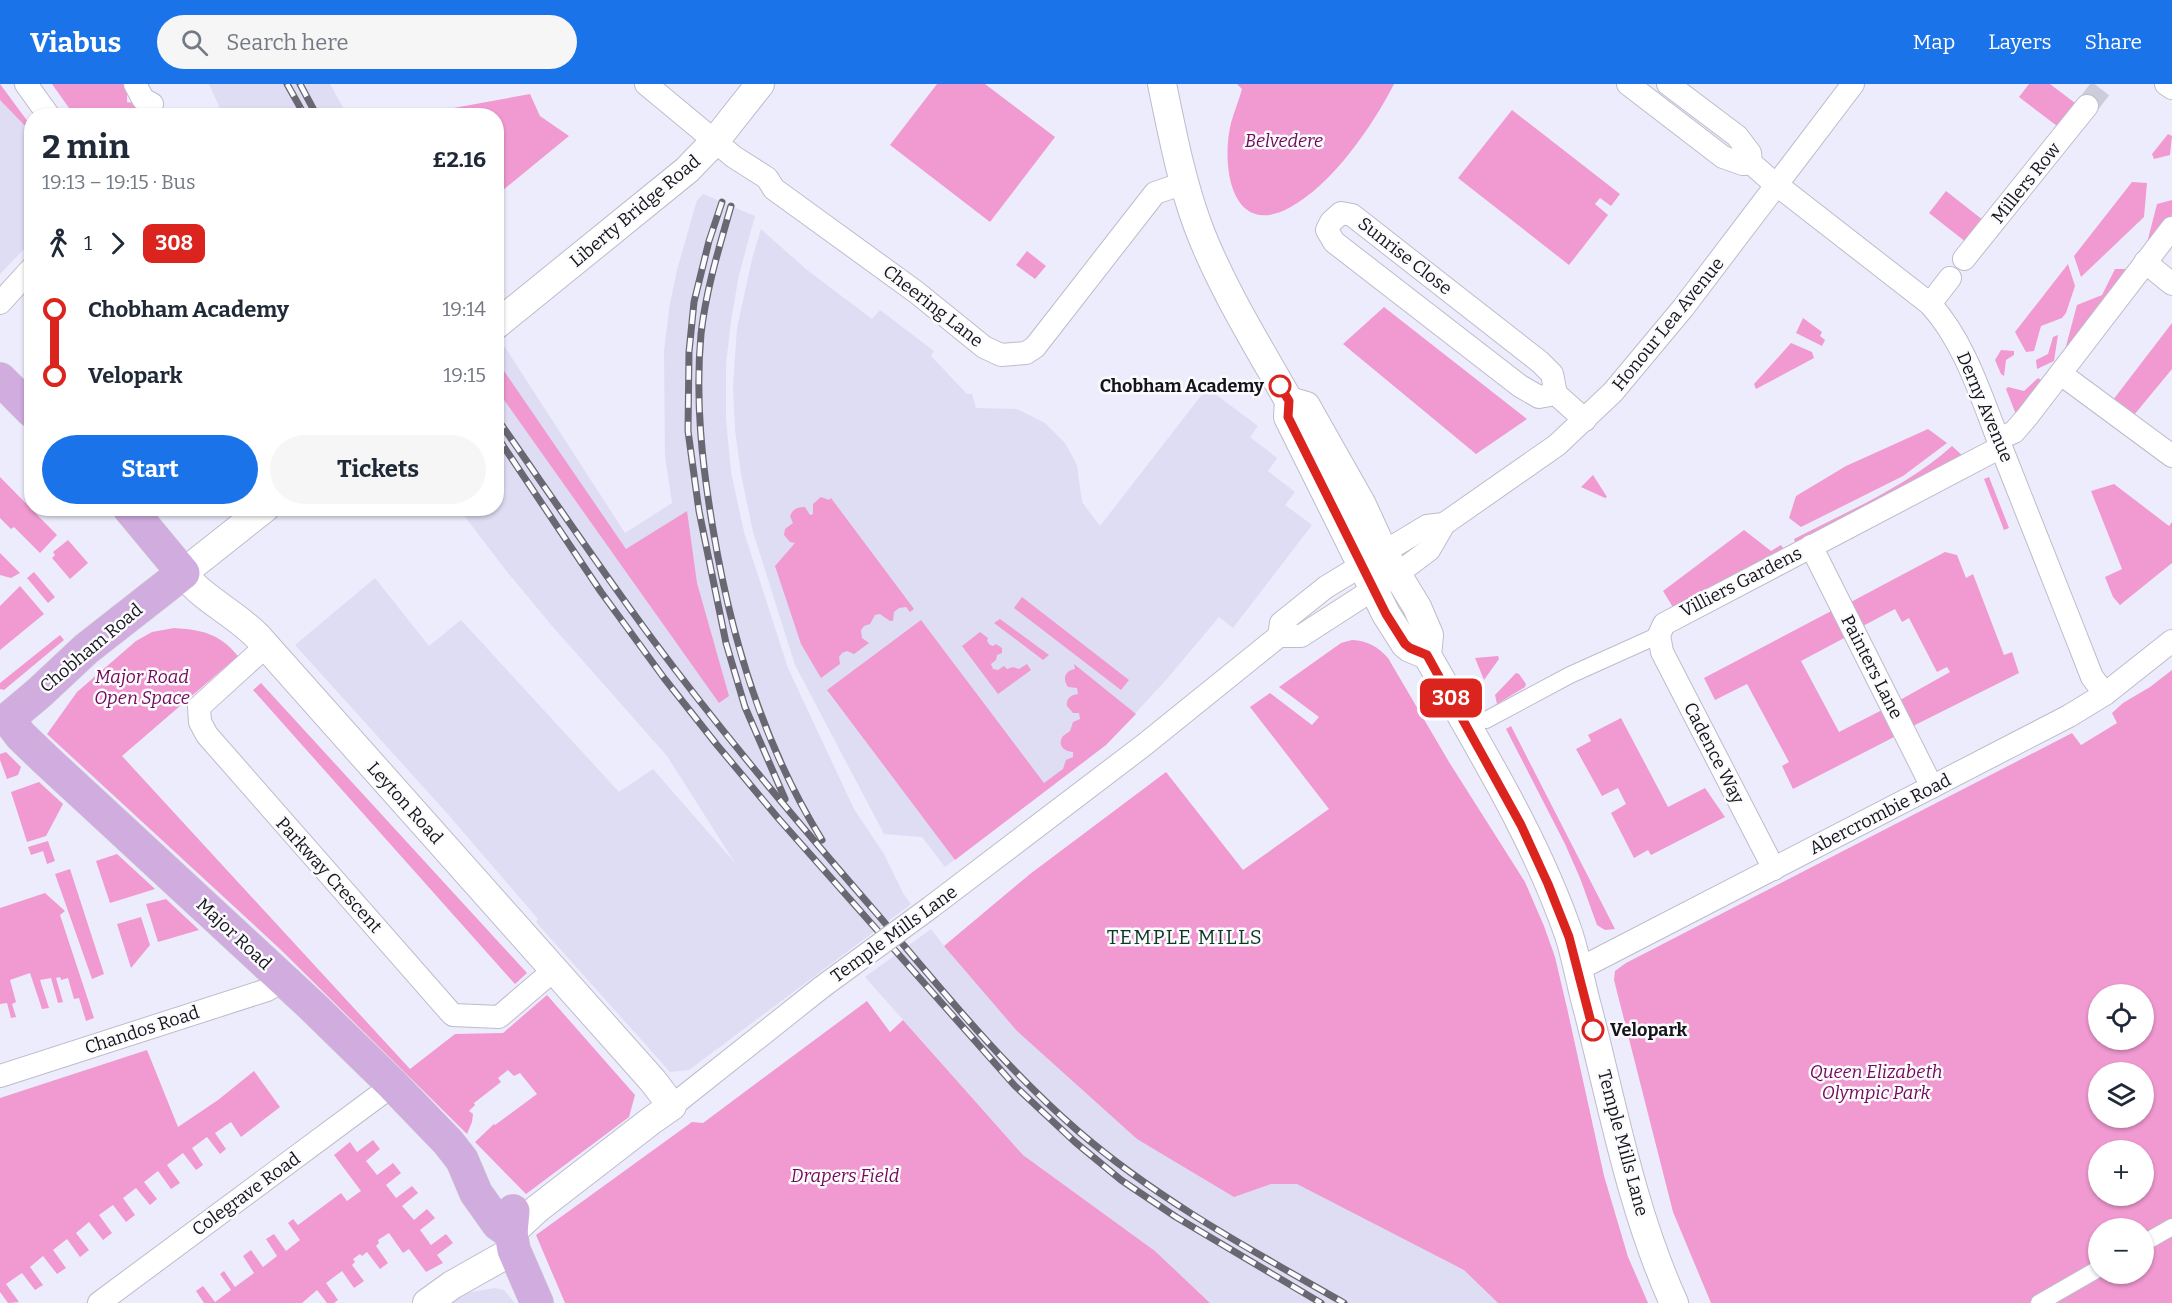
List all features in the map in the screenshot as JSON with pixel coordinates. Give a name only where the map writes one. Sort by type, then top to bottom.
[{"type":"main road","points":[[0,380],[24,403]]},
{"type":"main road","name":"Leyton Road","points":[[136,516],[183,573]]},
{"type":"main road","name":"Chobham Road","points":[[2,719],[39,693],[86,649],[183,573]]},
{"type":"main road","name":"Major Road","points":[[2,719],[393,1085],[448,1142],[462,1160],[476,1193],[512,1241]]},
{"type":"main road","points":[[512,1241],[537,1303]]},
{"type":"street","points":[[26,84],[43,108]]},
{"type":"street","points":[[135,84],[143,99],[152,104]]},
{"type":"street","name":"Cheering Lane","points":[[646,84],[734,157],[767,178],[774,189],[916,292],[984,347],[1001,355],[1026,353],[1035,347],[1155,193],[1184,183]]},
{"type":"street","name":"Liberty Bridge Road","points":[[504,319],[687,170],[715,141],[760,84]]},
{"type":"street","points":[[1162,84],[1173,144],[1199,228],[1220,274],[1289,401],[1306,406],[1362,505],[1379,571]]},
{"type":"street","points":[[1628,84],[1723,157],[1743,164],[1751,163],[1750,153],[1737,136],[1668,84]]},
{"type":"street","name":"Honour Lea Avenue","points":[[1379,571],[1427,526],[1444,524],[1557,445],[1613,393],[1683,308],[1853,84]]},
{"type":"street","points":[[2166,84],[2172,88]]},
{"type":"street","name":"Millers Row","points":[[1964,259],[2087,106]]},
{"type":"street","name":"Derny Avenue","points":[[1751,163],[1899,292],[1930,304],[1955,335],[2092,676],[2105,694]]},
{"type":"street","name":"Sunrise Close","points":[[1556,394],[1539,397],[1520,386],[1334,242],[1327,230],[1331,222],[1341,213],[1352,215],[1540,362],[1552,374],[1556,394],[1585,420]]},
{"type":"street","name":"Villiers Gardens","points":[[1486,720],[1570,675],[1659,635],[1666,621],[1811,546],[2000,443],[2014,432],[2061,374],[2172,228]]},
{"type":"street","points":[[2145,262],[2172,284]]},
{"type":"street","points":[[0,303],[24,277]]},
{"type":"street","points":[[1930,304],[1950,278]]},
{"type":"street","points":[[2061,374],[2172,456]]},
{"type":"street","points":[[183,573],[255,516]]},
{"type":"street","name":"Painters Lane","points":[[1811,546],[1932,787]]},
{"type":"street","name":"Temple Mills Lane","points":[[427,1303],[512,1241],[537,1209],[822,987],[1144,745],[1279,636],[1281,623],[1326,587],[1379,571],[1405,644],[1427,655],[1521,825],[1563,920],[1632,1184],[1660,1273],[1674,1303]]},
{"type":"street","name":"Leyton Road","points":[[183,573],[192,584],[239,619],[260,652],[554,970],[653,1081],[672,1106]]},
{"type":"street","name":"Cadence Way","points":[[1659,635],[1662,652],[1774,869]]},
{"type":"street","name":"Abercrombie Road","points":[[1577,970],[2069,716],[2105,694],[2172,641]]},
{"type":"street","name":"Parkway Crescent","points":[[260,652],[199,707],[200,722],[207,735],[453,1015],[499,1017],[554,970]]},
{"type":"street","name":"Chandos Road","points":[[0,1076],[267,990],[281,978]]},
{"type":"street","name":"Colegrave Road","points":[[99,1303],[393,1085]]},
{"type":"street","points":[[2154,1237],[2172,1227]]},
{"type":"street","points":[[2039,1303],[2088,1275]]},
{"type":"shaded area","points":[[0,84],[24,118],[24,249],[0,274]]},
{"type":"shaded area","points":[[209,84],[330,84],[343,108],[220,108]]},
{"type":"shaded area","points":[[703,194],[755,216],[739,275],[726,364],[726,419],[731,472],[744,532],[788,668],[854,809],[884,854],[903,893],[911,904],[689,1070],[670,1072],[536,922],[538,919],[446,812],[295,645],[375,578],[429,646],[461,620],[619,792],[653,769],[735,863],[667,756],[553,627],[464,516],[504,516],[505,347],[625,533],[672,503],[665,456],[664,351],[677,270],[697,200]]},
{"type":"shaded area","points":[[761,229],[807,270],[872,319],[880,310],[934,351],[931,356],[967,394],[972,394],[976,408],[1017,409],[1045,423],[1065,443],[1077,465],[1082,502],[1100,526],[1207,388],[1258,426],[1250,437],[1277,458],[1268,471],[1295,492],[1285,505],[1312,525],[1233,628],[1219,617],[1167,679],[1106,745],[945,867],[922,837],[884,834],[795,665],[753,532],[741,474],[735,430],[733,386],[737,328]]},
{"type":"shaded area","points":[[1334,698],[1567,1008],[1604,1176],[1628,1257],[1648,1303],[1210,1303],[1155,1251],[1023,1155],[865,977],[931,929],[944,946],[1244,870],[1329,809],[1289,755]]},
{"type":"shaded area","points":[[495,1288],[504,1290],[515,1303],[443,1303],[471,1292]]},
{"type":"green space","points":[[0,84],[24,117],[24,125],[0,100]]},
{"type":"green space","points":[[52,84],[124,84],[127,90],[127,102],[148,105],[150,108],[69,108]]},
{"type":"green space","points":[[937,84],[985,84],[1055,137],[990,222],[890,145]]},
{"type":"green space","name":"Belvedere","points":[[1237,84],[1394,84],[1362,136],[1335,170],[1305,198],[1289,208],[1269,215],[1254,213],[1242,205],[1234,192],[1229,176],[1228,139],[1242,89]]},
{"type":"green space","points":[[2029,84],[2050,84],[2079,106],[2061,129],[2019,97]]},
{"type":"green space","points":[[530,94],[540,116],[569,136],[504,189],[504,108],[453,108]]},
{"type":"green space","points":[[1512,110],[1620,194],[1611,206],[1600,198],[1595,204],[1608,215],[1569,265],[1458,178]]},
{"type":"green space","points":[[2168,134],[2172,136],[2170,155],[2154,159],[2152,154]]},
{"type":"green space","points":[[2132,182],[2147,183],[2144,217],[2081,277],[2074,256]]},
{"type":"green space","points":[[1946,191],[1988,224],[1971,246],[1929,213]]},
{"type":"green space","points":[[2172,200],[2172,215],[2149,245],[2147,243],[2157,204]]},
{"type":"green space","points":[[1027,251],[1046,266],[1035,279],[1016,265]]},
{"type":"green space","points":[[2068,264],[2075,286],[2066,313],[2062,318],[2041,326],[2034,351],[2026,352],[2015,332]]},
{"type":"green space","points":[[2115,269],[2130,269],[2065,350],[2077,305],[2102,295]]},
{"type":"green space","points":[[1384,307],[1527,419],[1476,454],[1343,344]]},
{"type":"green space","points":[[1803,318],[1822,332],[1820,336],[1825,340],[1822,346],[1796,333]]},
{"type":"green space","points":[[2172,323],[2172,369],[2134,415],[2113,400]]},
{"type":"green space","points":[[2058,335],[2054,361],[2037,369],[2036,360],[2048,354],[2053,337]]},
{"type":"green space","points":[[1791,343],[1812,352],[1814,358],[1756,389],[1754,384]]},
{"type":"green space","points":[[2001,350],[2014,351],[2014,355],[2006,360],[2004,376],[1995,360]]},
{"type":"green space","points":[[504,371],[626,549],[687,511],[697,583],[729,696],[719,703],[504,400]]},
{"type":"green space","points":[[2038,378],[2044,382],[2017,417],[2006,389],[2008,387],[2024,391]]},
{"type":"green space","points":[[1928,429],[1947,443],[1903,476],[1801,527],[1789,518],[1796,496],[1846,466]]},
{"type":"green space","points":[[1952,446],[1965,458],[1796,545],[1794,539],[1896,486],[1916,474]]},
{"type":"green space","points":[[1593,475],[1607,497],[1581,487]]},
{"type":"green space","points":[[0,477],[24,501],[24,516],[38,516],[57,535],[40,553],[14,527],[11,529],[0,518]]},
{"type":"green space","points":[[1989,477],[2009,528],[2004,530],[1984,479]]},
{"type":"green space","points":[[2114,484],[2169,526],[2172,522],[2172,563],[2120,605],[2113,597],[2105,577],[2122,569],[2091,491]]},
{"type":"green space","points":[[821,497],[829,500],[831,498],[914,609],[910,612],[906,607],[899,608],[894,612],[893,621],[880,614],[875,615],[870,624],[861,630],[862,638],[869,643],[854,654],[847,651],[842,653],[839,657],[840,664],[821,678],[801,644],[775,566],[795,543],[790,542],[784,535],[785,529],[793,523],[790,516],[792,512],[805,507],[810,515],[813,514],[813,504]]},
{"type":"green space","points":[[1744,530],[1771,551],[1781,545],[1785,551],[1674,609],[1663,591]]},
{"type":"green space","points":[[68,540],[88,563],[70,579],[52,558],[55,555],[53,552]]},
{"type":"green space","points":[[1945,552],[1957,555],[1966,578],[1973,574],[2004,655],[2012,652],[2019,673],[1913,726],[1900,700],[1950,672],[1947,667],[1937,672],[1909,618],[1902,622],[1895,609],[1861,627],[1849,603]]},
{"type":"green space","points":[[0,553],[20,573],[11,578],[0,575]]},
{"type":"green space","points":[[34,572],[55,597],[48,603],[27,578]]},
{"type":"green space","points":[[20,586],[44,614],[0,650],[0,606]]},
{"type":"green space","points":[[1022,597],[1129,680],[1121,690],[1014,608]]},
{"type":"green space","points":[[1835,609],[1848,636],[1801,661],[1839,732],[1884,709],[1898,735],[1793,789],[1782,766],[1789,762],[1747,684],[1715,700],[1704,678]]},
{"type":"green space","points":[[1000,619],[1049,655],[1043,660],[994,623]]},
{"type":"green space","points":[[921,620],[1044,783],[1063,769],[1066,760],[1073,757],[1073,752],[1064,749],[1061,742],[1063,736],[1070,731],[1073,722],[1080,719],[1079,713],[1073,713],[1067,706],[1070,697],[1078,694],[1077,688],[1068,687],[1065,681],[1067,673],[1075,669],[1074,664],[1136,714],[1106,745],[955,860],[827,690]]},
{"type":"green space","name":"Major Road Open Space","points":[[174,628],[209,634],[224,642],[238,656],[122,756],[410,1069],[455,1034],[503,1033],[547,995],[635,1095],[629,1117],[526,1194],[475,1142],[494,1124],[537,1094],[520,1073],[514,1076],[508,1070],[498,1078],[501,1082],[474,1103],[475,1105],[469,1111],[473,1114],[467,1134],[280,949],[47,734],[77,692],[136,641],[152,632]]},
{"type":"green space","points":[[980,632],[988,638],[990,645],[996,644],[1002,648],[1002,653],[997,655],[996,660],[991,664],[993,669],[998,670],[1004,666],[1007,669],[1013,667],[1019,669],[1027,664],[1031,670],[998,694],[962,646]]},
{"type":"green space","points":[[60,635],[64,640],[4,690],[0,689],[0,683]]},
{"type":"green space","points":[[1352,640],[1372,645],[1388,658],[1449,762],[1525,882],[1555,957],[1604,1176],[1628,1257],[1648,1303],[1498,1303],[1464,1270],[1297,1184],[1271,1184],[1234,1197],[1137,1139],[1017,1031],[944,946],[1030,874],[1166,772],[1243,870],[1329,809],[1250,707],[1270,693],[1312,725],[1319,717],[1279,687],[1341,643]]},
{"type":"green space","points":[[1498,656],[1499,659],[1484,680],[1475,658]]},
{"type":"green space","name":"Queen Elizabeth Olympic Park","points":[[2172,670],[2172,1303],[1711,1303],[1673,1212],[1614,980],[1615,971],[1626,963],[2072,733],[2081,745],[2117,723],[2112,713],[2123,703],[2150,687]]},
{"type":"green space","points":[[1516,673],[1526,684],[1525,687],[1497,704],[1495,695]]},
{"type":"green space","points":[[261,683],[527,973],[515,984],[253,690]]},
{"type":"green space","points":[[1621,718],[1668,807],[1705,788],[1725,817],[1651,855],[1648,850],[1634,858],[1611,813],[1626,804],[1618,788],[1602,796],[1576,749],[1591,741],[1588,735]]},
{"type":"green space","points":[[1511,726],[1615,929],[1605,930],[1597,925],[1565,844],[1506,729]]},
{"type":"green space","points":[[6,752],[21,767],[18,775],[7,779],[0,760],[0,754]]},
{"type":"green space","points":[[39,782],[63,804],[46,836],[27,842],[11,792]]},
{"type":"green space","points":[[48,841],[55,861],[47,864],[43,851],[31,855],[28,847]]},
{"type":"green space","points":[[117,854],[155,889],[110,903],[96,861]]},
{"type":"green space","points":[[70,869],[104,974],[92,979],[55,874]]},
{"type":"green space","points":[[45,893],[65,911],[60,915],[94,1018],[86,1021],[79,998],[74,999],[68,978],[61,980],[60,977],[56,978],[63,1002],[58,1003],[51,978],[40,980],[49,1008],[42,1009],[30,973],[10,980],[16,1002],[12,1004],[16,1017],[11,1018],[7,1003],[0,1004],[0,908]]},
{"type":"green space","points":[[166,899],[199,930],[158,942],[146,904]]},
{"type":"green space","points":[[141,917],[150,945],[131,968],[117,924]]},
{"type":"green space","name":"Drapers Field","points":[[867,1001],[890,1032],[903,1020],[1023,1155],[1155,1251],[1210,1303],[565,1303],[536,1235],[692,1122],[703,1123]]},
{"type":"green space","points":[[147,1050],[178,1127],[218,1100],[254,1071],[280,1107],[241,1137],[231,1122],[215,1133],[226,1149],[220,1154],[207,1137],[192,1148],[203,1165],[196,1170],[183,1153],[167,1165],[180,1183],[171,1189],[158,1171],[144,1182],[157,1199],[150,1205],[136,1188],[123,1198],[135,1215],[126,1222],[113,1205],[99,1215],[112,1233],[103,1240],[89,1222],[76,1233],[89,1250],[80,1257],[67,1239],[53,1250],[66,1268],[57,1274],[43,1256],[30,1267],[43,1285],[35,1290],[22,1273],[6,1284],[19,1302],[8,1303],[0,1292],[0,1098]]},
{"type":"green space","points":[[373,1140],[380,1149],[366,1161],[377,1175],[393,1163],[401,1173],[386,1185],[396,1198],[412,1186],[418,1193],[402,1206],[414,1220],[427,1209],[435,1218],[420,1230],[431,1245],[446,1234],[453,1243],[437,1255],[443,1263],[426,1272],[409,1249],[403,1253],[389,1233],[378,1240],[379,1243],[376,1246],[388,1263],[380,1269],[367,1252],[362,1256],[360,1254],[353,1259],[355,1262],[352,1265],[364,1281],[354,1288],[342,1271],[326,1283],[338,1300],[334,1303],[327,1303],[317,1290],[302,1303],[204,1303],[196,1291],[203,1286],[215,1302],[231,1290],[220,1274],[224,1271],[235,1287],[254,1273],[243,1256],[251,1250],[263,1267],[277,1256],[266,1239],[274,1234],[286,1251],[300,1240],[288,1223],[293,1219],[298,1225],[341,1193],[347,1201],[361,1191],[334,1155],[350,1142],[357,1152]]},
{"type":"tunnel","points":[[2087,106],[2104,84]]},
{"type":"railway","points":[[287,84],[300,108]]},
{"type":"railway","points":[[300,84],[313,108]]},
{"type":"railway","points":[[722,202],[709,241],[694,302],[689,352],[688,431],[699,511],[726,643],[745,707],[785,799]]},
{"type":"railway","points":[[731,206],[703,318],[699,359],[699,408],[709,505],[729,610],[752,690],[783,767],[822,840]]},
{"type":"railway","points":[[504,429],[630,609],[705,708],[820,848],[999,1054],[1078,1131],[1141,1180],[1207,1223],[1344,1303]]},
{"type":"railway","points":[[504,447],[601,592],[717,745],[778,818],[1015,1086],[1075,1142],[1121,1180],[1176,1217],[1321,1303]]},
{"type":"bus line","name":"308","points":[[1280,386],[1289,401],[1288,417],[1386,614],[1405,644],[1427,655],[1521,825],[1569,937],[1593,1030]]},
{"type":"place","name":"Chobham Academy","points":[[1280,386]]},
{"type":"place","name":"Velopark","points":[[1593,1030]]},
{"type":"district","name":"TEMPLE MILLS","points":[[1185,937]]}]
